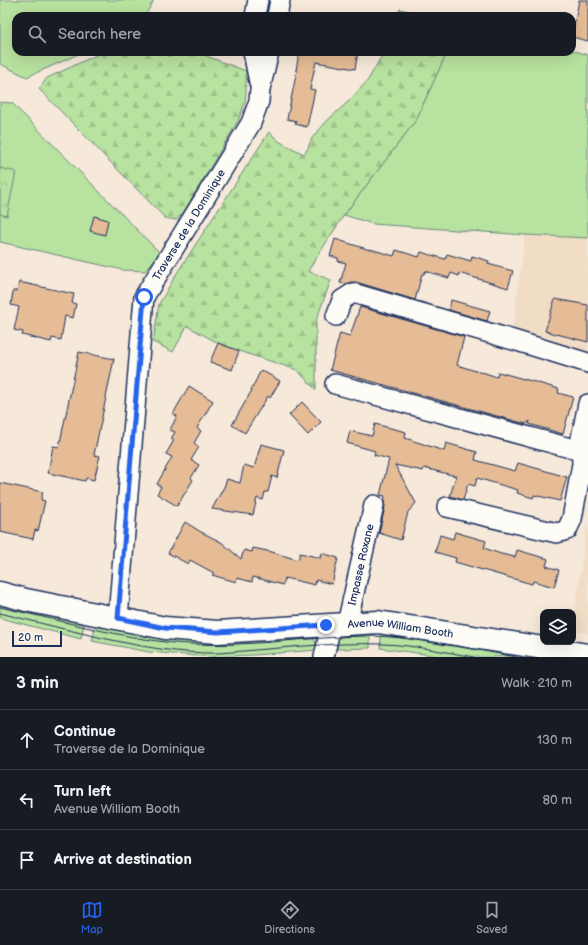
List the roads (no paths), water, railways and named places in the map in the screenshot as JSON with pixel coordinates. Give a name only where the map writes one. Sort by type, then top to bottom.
[{"type":"street","points":[[256,12],[258,0]]},
{"type":"street","points":[[277,12],[280,0]]},
{"type":"street","points":[[254,56],[260,95]]},
{"type":"street","name":"Traverse de la Dominique","points":[[118,618],[144,297],[251,123],[260,95],[268,56]]},
{"type":"street","points":[[336,316],[342,300],[353,293],[588,363]]},
{"type":"street","points":[[336,384],[581,451]]},
{"type":"street","points":[[448,507],[557,533],[567,530],[572,519],[582,464],[581,438],[588,404]]},
{"type":"street","name":"Impasse Roxane","points":[[324,657],[339,624],[374,505]]},
{"type":"street","name":"Avenue William Booth","points":[[0,593],[26,600],[165,628],[218,632],[378,622],[588,655]]},
{"type":"tram line","points":[[0,607],[103,631],[168,642],[212,645],[366,636],[404,638],[441,643],[516,657]]},
{"type":"tram line","points":[[0,613],[107,639],[177,651],[219,653],[322,645],[383,644],[418,647],[474,657]]}]
